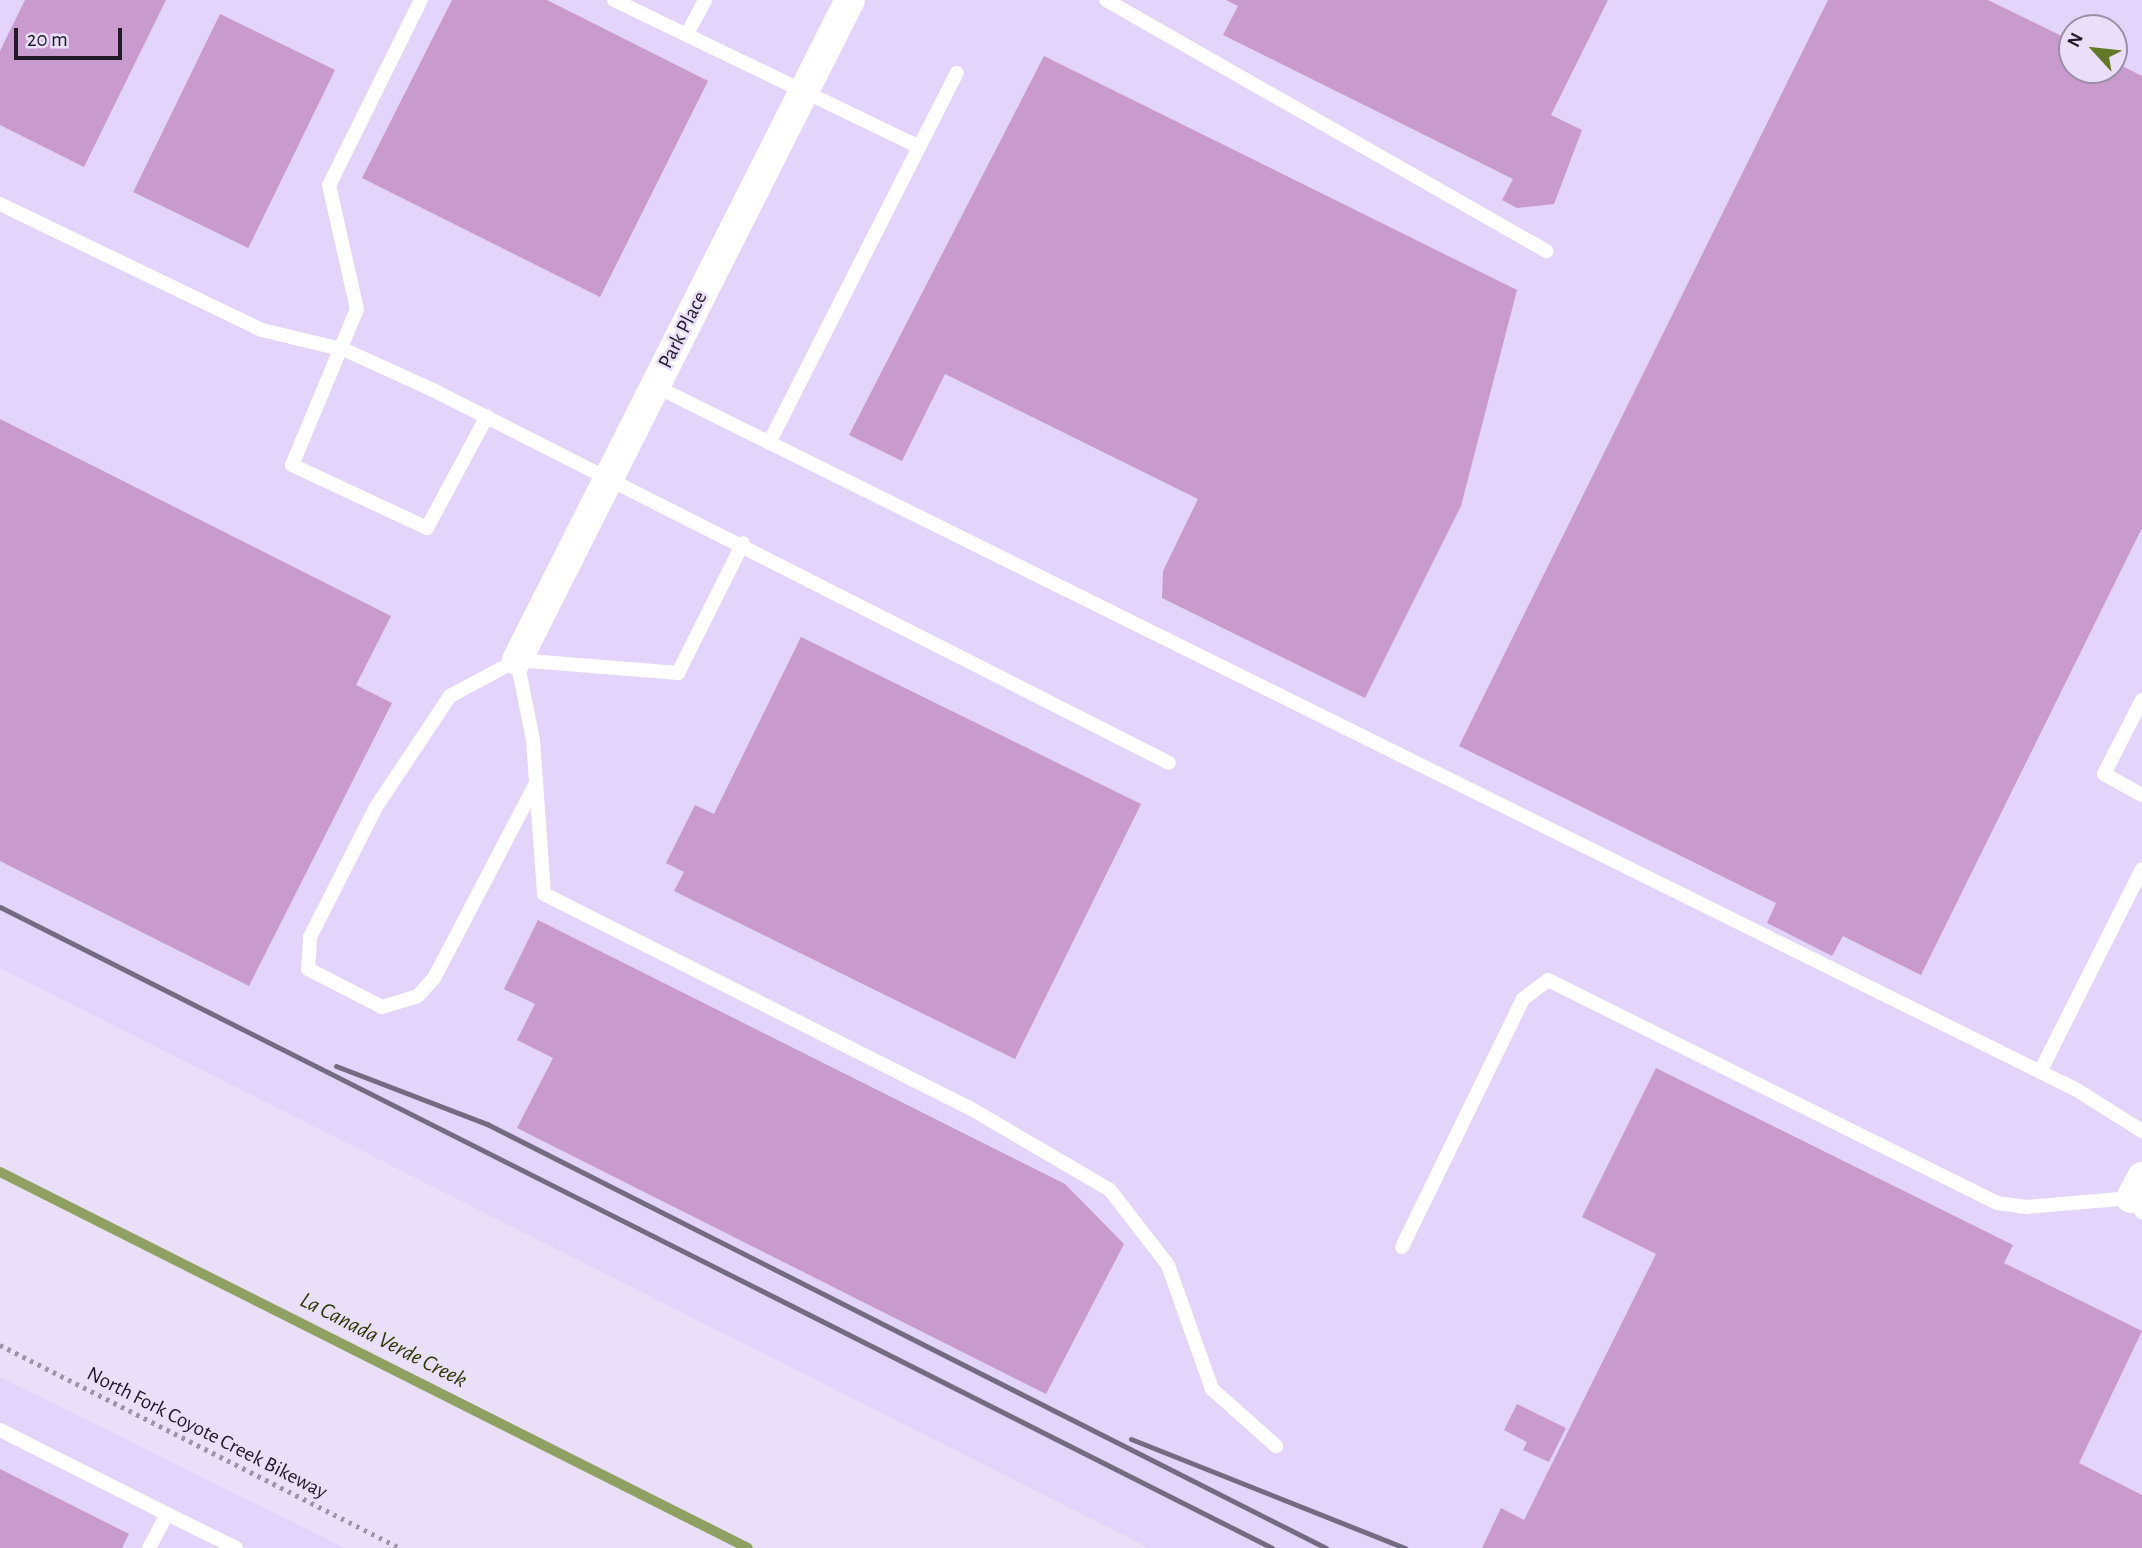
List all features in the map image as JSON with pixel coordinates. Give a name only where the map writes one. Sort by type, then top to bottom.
[{"type":"street","name":"Park Place","points":[[517,660],[850,0]]},
{"type":"lane","points":[[421,0],[329,185],[357,309],[345,350],[292,465],[427,528],[487,416]]},
{"type":"lane","points":[[614,0],[805,89],[919,147]]},
{"type":"lane","points":[[687,34],[705,0]]},
{"type":"lane","points":[[1106,0],[1546,251]]},
{"type":"lane","points":[[769,443],[957,72]]},
{"type":"lane","points":[[0,204],[262,330],[345,350],[487,416],[610,475],[1169,763]]},
{"type":"lane","points":[[655,386],[2040,1072],[2142,1131]]},
{"type":"lane","points":[[536,782],[434,978],[418,996],[382,1007],[308,969],[310,937],[376,807],[450,696],[517,660],[678,673],[743,543]]},
{"type":"lane","points":[[517,660],[536,782],[544,894],[968,1107],[1110,1190],[1168,1265],[1212,1389],[1276,1446]]},
{"type":"lane","points":[[2142,700],[2104,774],[2142,794]]},
{"type":"lane","points":[[2040,1072],[2142,869]]},
{"type":"lane","points":[[1402,1247],[1523,999],[1548,980],[1564,982],[1997,1203],[2026,1207],[2138,1196]]},
{"type":"lane","points":[[0,1430],[236,1548]]},
{"type":"lane","points":[[149,1548],[167,1514]]},
{"type":"path","name":"North Fork Coyote Creek Bikeway","points":[[0,1345],[400,1548]]},
{"type":"shaded area","points":[[0,0],[2142,0],[2142,1548],[1149,1548],[0,968]]},
{"type":"shaded area","points":[[0,1377],[345,1548],[0,1548]]},
{"type":"building","points":[[25,0],[166,0],[84,167],[0,125],[0,51]]},
{"type":"building","points":[[452,0],[547,0],[708,81],[600,297],[362,178]]},
{"type":"building","points":[[1226,0],[1608,0],[1551,115],[1582,130],[1554,204],[1517,208],[1502,200],[1513,179],[1223,35],[1238,6]]},
{"type":"building","points":[[1828,0],[1988,0],[2058,34],[2058,84],[2128,84],[2128,69],[2142,76],[2142,528],[1921,975],[1843,936],[1832,956],[1767,923],[1776,903],[1459,746]]},
{"type":"building","points":[[220,14],[335,70],[248,248],[133,192]]},
{"type":"building","points":[[1044,56],[1517,290],[1461,506],[1365,698],[1162,598],[1163,571],[1198,499],[945,374],[902,461],[849,435]]},
{"type":"building","points":[[0,419],[391,616],[356,685],[392,703],[249,986],[0,861]]},
{"type":"building","points":[[801,637],[1141,804],[1015,1059],[674,891],[684,872],[666,863],[695,805],[714,814]]},
{"type":"building","points":[[538,920],[1065,1184],[1124,1244],[1046,1394],[517,1128],[553,1058],[517,1040],[535,1004],[504,989]]},
{"type":"building","points":[[1656,1068],[2013,1245],[2004,1263],[2142,1331],[2079,1463],[2142,1495],[2142,1548],[1482,1548],[1501,1508],[1524,1520],[1656,1254],[1582,1217]]},
{"type":"building","points":[[1517,1404],[1566,1428],[1549,1462],[1523,1450],[1527,1442],[1504,1430]]},
{"type":"building","points":[[0,1469],[129,1534],[122,1548],[0,1548]]},
{"type":"waterway","name":"La Canada Verde Creek","points":[[0,1172],[748,1548]]},
{"type":"railway","points":[[0,907],[1272,1548]]},
{"type":"railway","points":[[336,1066],[487,1124],[1326,1548]]},
{"type":"railway","points":[[1131,1439],[1405,1548]]}]
